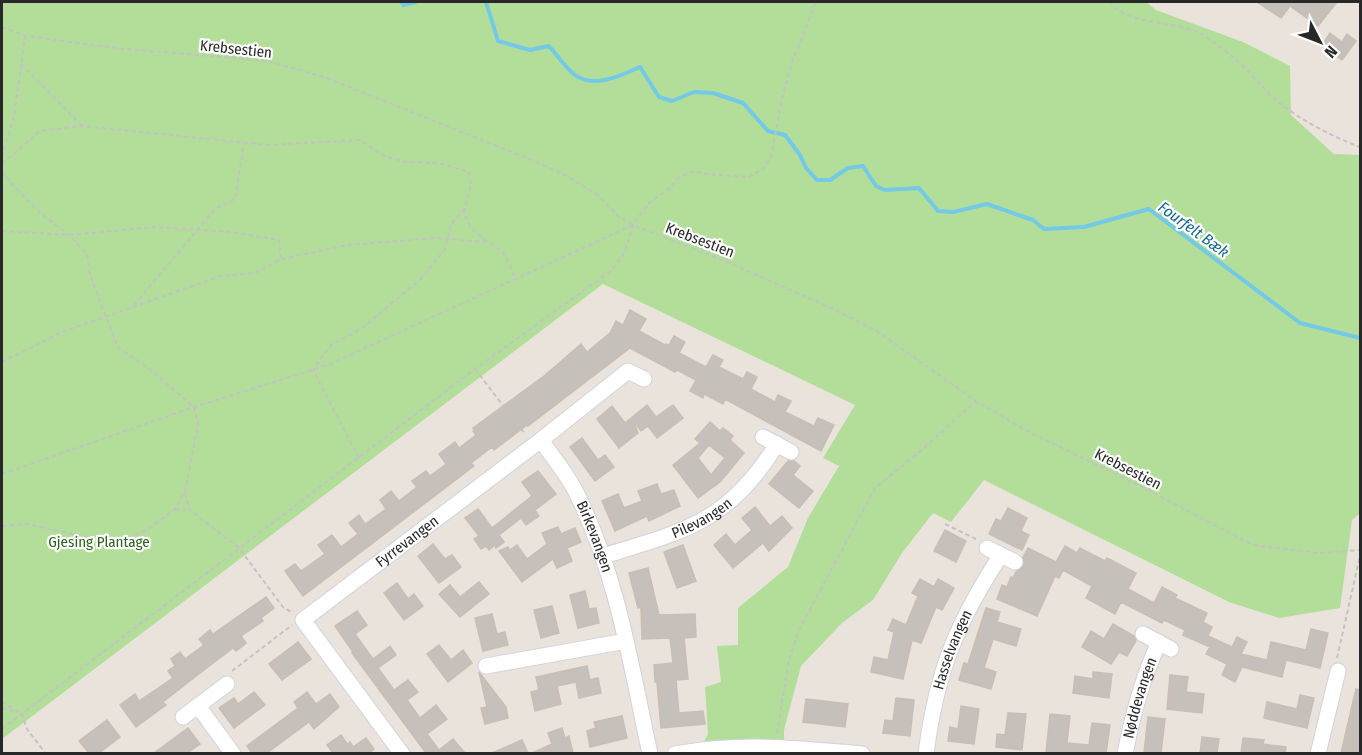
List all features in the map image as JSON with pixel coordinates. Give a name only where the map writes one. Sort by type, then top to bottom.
[{"type":"street","name":"Fyrrevangen","points":[[303,620],[541,440],[628,371],[644,379]]},
{"type":"street","name":"Birkevangen","points":[[541,440],[576,492],[603,556],[617,598],[650,753]]},
{"type":"street","name":"Pilevangen","points":[[603,556],[667,537],[694,526],[719,511],[742,492],[761,469],[770,441],[791,452]]},
{"type":"street","points":[[994,551],[1015,562]]},
{"type":"street","name":"Hasselvangen","points":[[926,753],[941,673],[994,551]]},
{"type":"street","points":[[303,620],[402,753]]},
{"type":"street","name":"Nøddevangen","points":[[1125,753],[1133,710],[1144,676],[1165,645],[1143,634]]},
{"type":"street","points":[[486,666],[626,640]]},
{"type":"street","points":[[1318,753],[1338,671]]},
{"type":"street","points":[[183,717],[227,684]]},
{"type":"street","points":[[198,706],[233,753]]},
{"type":"street","points":[[675,753],[711,747],[775,746],[862,753]]},
{"type":"path","points":[[2,729],[476,369],[612,270],[625,252],[633,225],[649,203],[669,189],[679,177],[694,171],[713,175],[749,177],[763,169],[771,157],[792,62],[816,2]]},
{"type":"path","points":[[1109,2],[1131,16],[1198,32],[1246,69],[1275,100],[1317,127],[1360,147]]},
{"type":"path","name":"Krebsestien","points":[[2,27],[26,36],[116,48],[267,61],[324,77],[565,175],[598,195],[618,216],[633,225],[727,262],[877,331],[976,401],[1029,432],[1253,545],[1320,554],[1360,550]]},
{"type":"path","points":[[2,157],[14,117],[26,36]]},
{"type":"path","points":[[21,64],[82,126]]},
{"type":"path","points":[[2,164],[40,131],[82,126],[268,145],[360,140],[384,156],[406,162],[439,163],[469,172],[473,182],[465,208],[465,218],[477,234],[504,255],[515,279]]},
{"type":"path","points":[[132,307],[215,209],[235,198],[244,143]]},
{"type":"path","points":[[2,171],[10,183],[39,212],[69,235],[87,254],[90,275],[118,348],[147,367],[195,407],[198,425],[185,492],[175,509],[151,527],[128,539],[92,538],[26,524],[2,526]]},
{"type":"path","points":[[313,370],[331,345],[361,329],[422,278],[445,249],[452,225],[465,208]]},
{"type":"path","points":[[2,474],[195,407],[328,365],[633,225]]},
{"type":"path","points":[[2,231],[69,235],[155,227],[230,232],[279,240],[281,259]]},
{"type":"path","points":[[2,362],[62,332],[221,276],[255,273],[281,259],[348,245],[435,238],[489,243]]},
{"type":"path","points":[[476,369],[528,438],[541,440]]},
{"type":"path","points":[[313,370],[359,458]]},
{"type":"path","points":[[775,746],[789,659],[798,632],[875,488],[976,401]]},
{"type":"path","points":[[185,492],[190,510]]},
{"type":"path","points":[[175,509],[190,510],[239,548],[283,607],[303,620]]},
{"type":"path","points":[[945,524],[994,551]]},
{"type":"path","points":[[1338,671],[1335,664],[1360,556]]},
{"type":"path","points":[[227,684],[228,674],[295,622],[303,620]]},
{"type":"path","points":[[2,702],[22,714],[27,729],[46,753]]},
{"type":"path","points":[[2,708],[22,714]]},
{"type":"green space","name":"Gjesing Plantage","points":[[2,2],[1146,2],[1156,10],[1243,42],[1290,66],[1291,115],[1334,154],[1360,155],[1360,513],[1352,520],[1340,608],[1279,618],[1229,602],[984,480],[951,522],[933,513],[902,553],[873,600],[842,623],[801,666],[784,730],[784,753],[698,753],[708,734],[705,687],[721,682],[717,646],[738,645],[738,608],[788,567],[808,518],[839,466],[823,458],[855,405],[603,284],[2,739]]},
{"type":"building","points":[[1257,2],[1337,2],[1318,26],[1290,6],[1281,18]]},
{"type":"building","points":[[1330,33],[1342,42],[1347,34],[1356,41],[1342,60],[1322,45]]},
{"type":"building","points":[[630,310],[646,319],[639,331],[665,345],[669,345],[674,336],[685,342],[679,353],[706,367],[713,355],[723,360],[719,367],[743,379],[747,372],[757,377],[751,389],[775,402],[778,395],[791,401],[785,412],[814,426],[818,418],[834,425],[821,451],[725,399],[723,404],[704,394],[703,398],[690,391],[696,380],[677,370],[675,372],[630,348],[528,426],[494,450],[492,447],[471,463],[474,466],[303,596],[285,571],[295,564],[301,571],[325,554],[318,545],[332,535],[341,547],[358,534],[349,523],[359,515],[365,524],[386,509],[380,500],[391,491],[399,501],[417,487],[412,481],[426,471],[430,476],[446,464],[439,454],[455,442],[459,448],[476,435],[473,428],[544,376],[581,344],[587,352],[610,333],[616,321],[623,325]]},
{"type":"building","points":[[647,405],[656,417],[673,405],[683,418],[657,438],[648,426],[641,431],[633,420],[638,433],[619,448],[597,419],[612,406],[625,423]]},
{"type":"building","points":[[710,422],[720,431],[723,428],[733,436],[730,440],[744,453],[720,482],[698,498],[673,465],[700,443],[695,439]],"holes":[[[709,445],[725,458],[711,475],[698,458]]]},
{"type":"building","points":[[582,438],[598,460],[605,455],[614,467],[595,481],[570,447]]},
{"type":"building","points":[[788,461],[794,461],[800,466],[793,475],[813,491],[799,508],[769,484]]},
{"type":"building","points":[[538,471],[556,494],[535,510],[539,516],[526,525],[521,518],[499,535],[504,542],[496,548],[495,545],[489,550],[486,546],[481,549],[474,539],[479,536],[465,518],[478,509],[492,528],[532,496],[522,482]]},
{"type":"building","points":[[657,484],[661,494],[674,490],[680,506],[649,521],[647,516],[615,531],[602,501],[618,494],[624,508],[642,501],[638,491]]},
{"type":"building","points":[[755,507],[770,526],[782,516],[792,528],[769,551],[763,543],[733,568],[714,545],[726,534],[735,545],[752,530],[742,518]]},
{"type":"building","points":[[1008,508],[1027,518],[1021,531],[1029,535],[1022,550],[989,534],[996,519],[1001,521]]},
{"type":"building","points":[[558,527],[561,534],[575,528],[581,542],[567,548],[572,561],[557,568],[553,559],[522,582],[499,551],[508,547],[510,550],[517,545],[527,559],[547,544],[542,533]]},
{"type":"building","points":[[945,530],[966,541],[956,562],[934,551]]},
{"type":"building","points":[[433,544],[445,559],[452,555],[461,567],[439,583],[418,556]]},
{"type":"building","points":[[683,545],[696,581],[677,588],[664,552]]},
{"type":"building","points":[[1065,546],[1077,553],[1080,548],[1105,561],[1107,558],[1136,573],[1128,589],[1154,603],[1162,587],[1177,595],[1175,598],[1207,613],[1203,622],[1212,627],[1208,636],[1232,647],[1237,637],[1247,642],[1241,654],[1267,660],[1271,642],[1306,650],[1311,629],[1328,633],[1320,668],[1286,660],[1282,677],[1242,667],[1235,682],[1222,675],[1227,664],[1206,654],[1210,647],[1183,635],[1185,630],[1164,620],[1162,623],[1121,602],[1115,614],[1086,598],[1092,586],[1063,570],[1059,578],[1055,576],[1037,616],[997,599],[1002,585],[1007,587],[1011,577],[1013,578],[1016,572],[1023,567],[1023,557],[1028,548],[1056,562]]},
{"type":"building","points":[[648,568],[659,615],[695,614],[696,637],[684,638],[688,679],[676,680],[679,713],[703,711],[705,724],[661,728],[654,665],[673,663],[670,638],[642,639],[641,607],[638,608],[629,573]]},
{"type":"building","points":[[920,579],[934,587],[938,579],[954,588],[942,610],[936,607],[921,643],[912,640],[903,679],[871,672],[874,657],[888,660],[894,632],[888,630],[893,619],[906,625],[918,596],[912,593]]},
{"type":"building","points":[[479,582],[489,594],[460,617],[439,594],[450,585],[460,597]]},
{"type":"building","points":[[397,583],[408,599],[414,594],[423,606],[404,620],[384,593]]},
{"type":"building","points":[[585,591],[589,609],[596,608],[599,623],[578,628],[570,595]]},
{"type":"building","points":[[266,597],[274,608],[261,618],[263,621],[241,636],[246,643],[236,651],[233,648],[204,670],[163,702],[166,705],[136,727],[120,705],[135,694],[139,701],[173,678],[168,671],[175,666],[171,659],[180,652],[185,659],[204,645],[199,639],[210,630],[213,634]]},
{"type":"building","points":[[552,606],[559,633],[541,638],[534,610]]},
{"type":"building","points":[[986,608],[1000,612],[997,622],[1021,629],[1016,646],[993,639],[984,668],[996,672],[991,689],[959,680],[964,663],[968,664]]},
{"type":"building","points":[[357,611],[367,625],[355,634],[373,659],[390,646],[396,655],[378,668],[394,690],[408,680],[418,692],[407,700],[420,718],[436,705],[447,719],[427,734],[439,750],[453,739],[465,753],[426,753],[352,653],[335,626]]},
{"type":"building","points":[[492,614],[497,634],[505,632],[508,645],[483,651],[475,618]]},
{"type":"building","points":[[1113,624],[1134,636],[1136,641],[1127,656],[1119,652],[1111,664],[1082,647],[1091,631],[1104,639]]},
{"type":"building","points":[[298,642],[311,659],[282,680],[269,664]]},
{"type":"building","points":[[439,645],[451,660],[463,650],[472,663],[448,682],[427,654]]},
{"type":"building","points":[[587,666],[590,680],[598,678],[601,693],[579,698],[576,682],[557,686],[561,704],[535,711],[531,692],[539,690],[536,677]]},
{"type":"building","points":[[479,672],[506,707],[508,718],[485,724],[481,708],[487,707]]},
{"type":"building","points":[[1093,672],[1112,674],[1109,698],[1073,693],[1075,676],[1093,679]]},
{"type":"building","points":[[1170,675],[1188,677],[1186,692],[1204,694],[1202,713],[1167,709]]},
{"type":"building","points":[[1356,689],[1360,690],[1360,753],[1341,753]]},
{"type":"building","points":[[254,692],[265,705],[234,728],[219,708],[234,698],[238,704]]},
{"type":"building","points":[[307,692],[316,704],[330,694],[339,707],[314,729],[309,722],[267,753],[252,753],[247,746],[298,708],[294,702]]},
{"type":"building","points":[[1300,695],[1314,698],[1307,728],[1264,718],[1267,702],[1297,709]]},
{"type":"building","points":[[896,698],[914,700],[910,736],[883,733],[885,720],[893,721]]},
{"type":"building","points":[[806,699],[848,704],[845,727],[803,722]]},
{"type":"building","points":[[961,706],[979,709],[974,744],[948,741],[950,727],[958,729]]},
{"type":"building","points":[[1008,713],[1026,714],[1022,750],[996,747],[997,734],[1005,735]]},
{"type":"building","points":[[1050,714],[1070,716],[1067,743],[1089,745],[1092,723],[1110,725],[1106,753],[1046,753]]},
{"type":"building","points":[[622,716],[627,738],[590,747],[587,731],[596,728],[594,722]]},
{"type":"building","points":[[1148,717],[1165,719],[1161,753],[1144,753]]},
{"type":"building","points":[[107,720],[120,737],[99,753],[89,753],[79,741]]},
{"type":"building","points":[[188,728],[200,744],[187,753],[154,753]]},
{"type":"building","points":[[562,728],[565,738],[569,736],[573,753],[532,753],[552,744],[548,733]]},
{"type":"building","points":[[341,735],[347,744],[350,742],[353,747],[366,738],[374,749],[369,753],[333,753],[327,745]]},
{"type":"building","points":[[1202,737],[1219,739],[1217,753],[1200,753]]},
{"type":"building","points":[[1243,738],[1264,740],[1263,744],[1286,747],[1285,753],[1241,753]]},
{"type":"building","points":[[522,740],[528,753],[492,753]]},
{"type":"waterway","name":"Fourfelt Bæk","points":[[401,2],[403,5],[416,2]]},
{"type":"waterway","name":"Fourfelt Bæk","points":[[486,2],[498,41],[530,50],[549,46],[575,75],[583,79],[599,81],[640,67],[659,97],[672,101],[694,92],[713,93],[743,103],[768,131],[785,135],[800,155],[806,168],[817,180],[830,180],[848,168],[863,166],[876,186],[885,190],[919,188],[938,211],[953,212],[987,204],[1033,220],[1044,229],[1084,227],[1149,209],[1300,323],[1360,338]]}]
